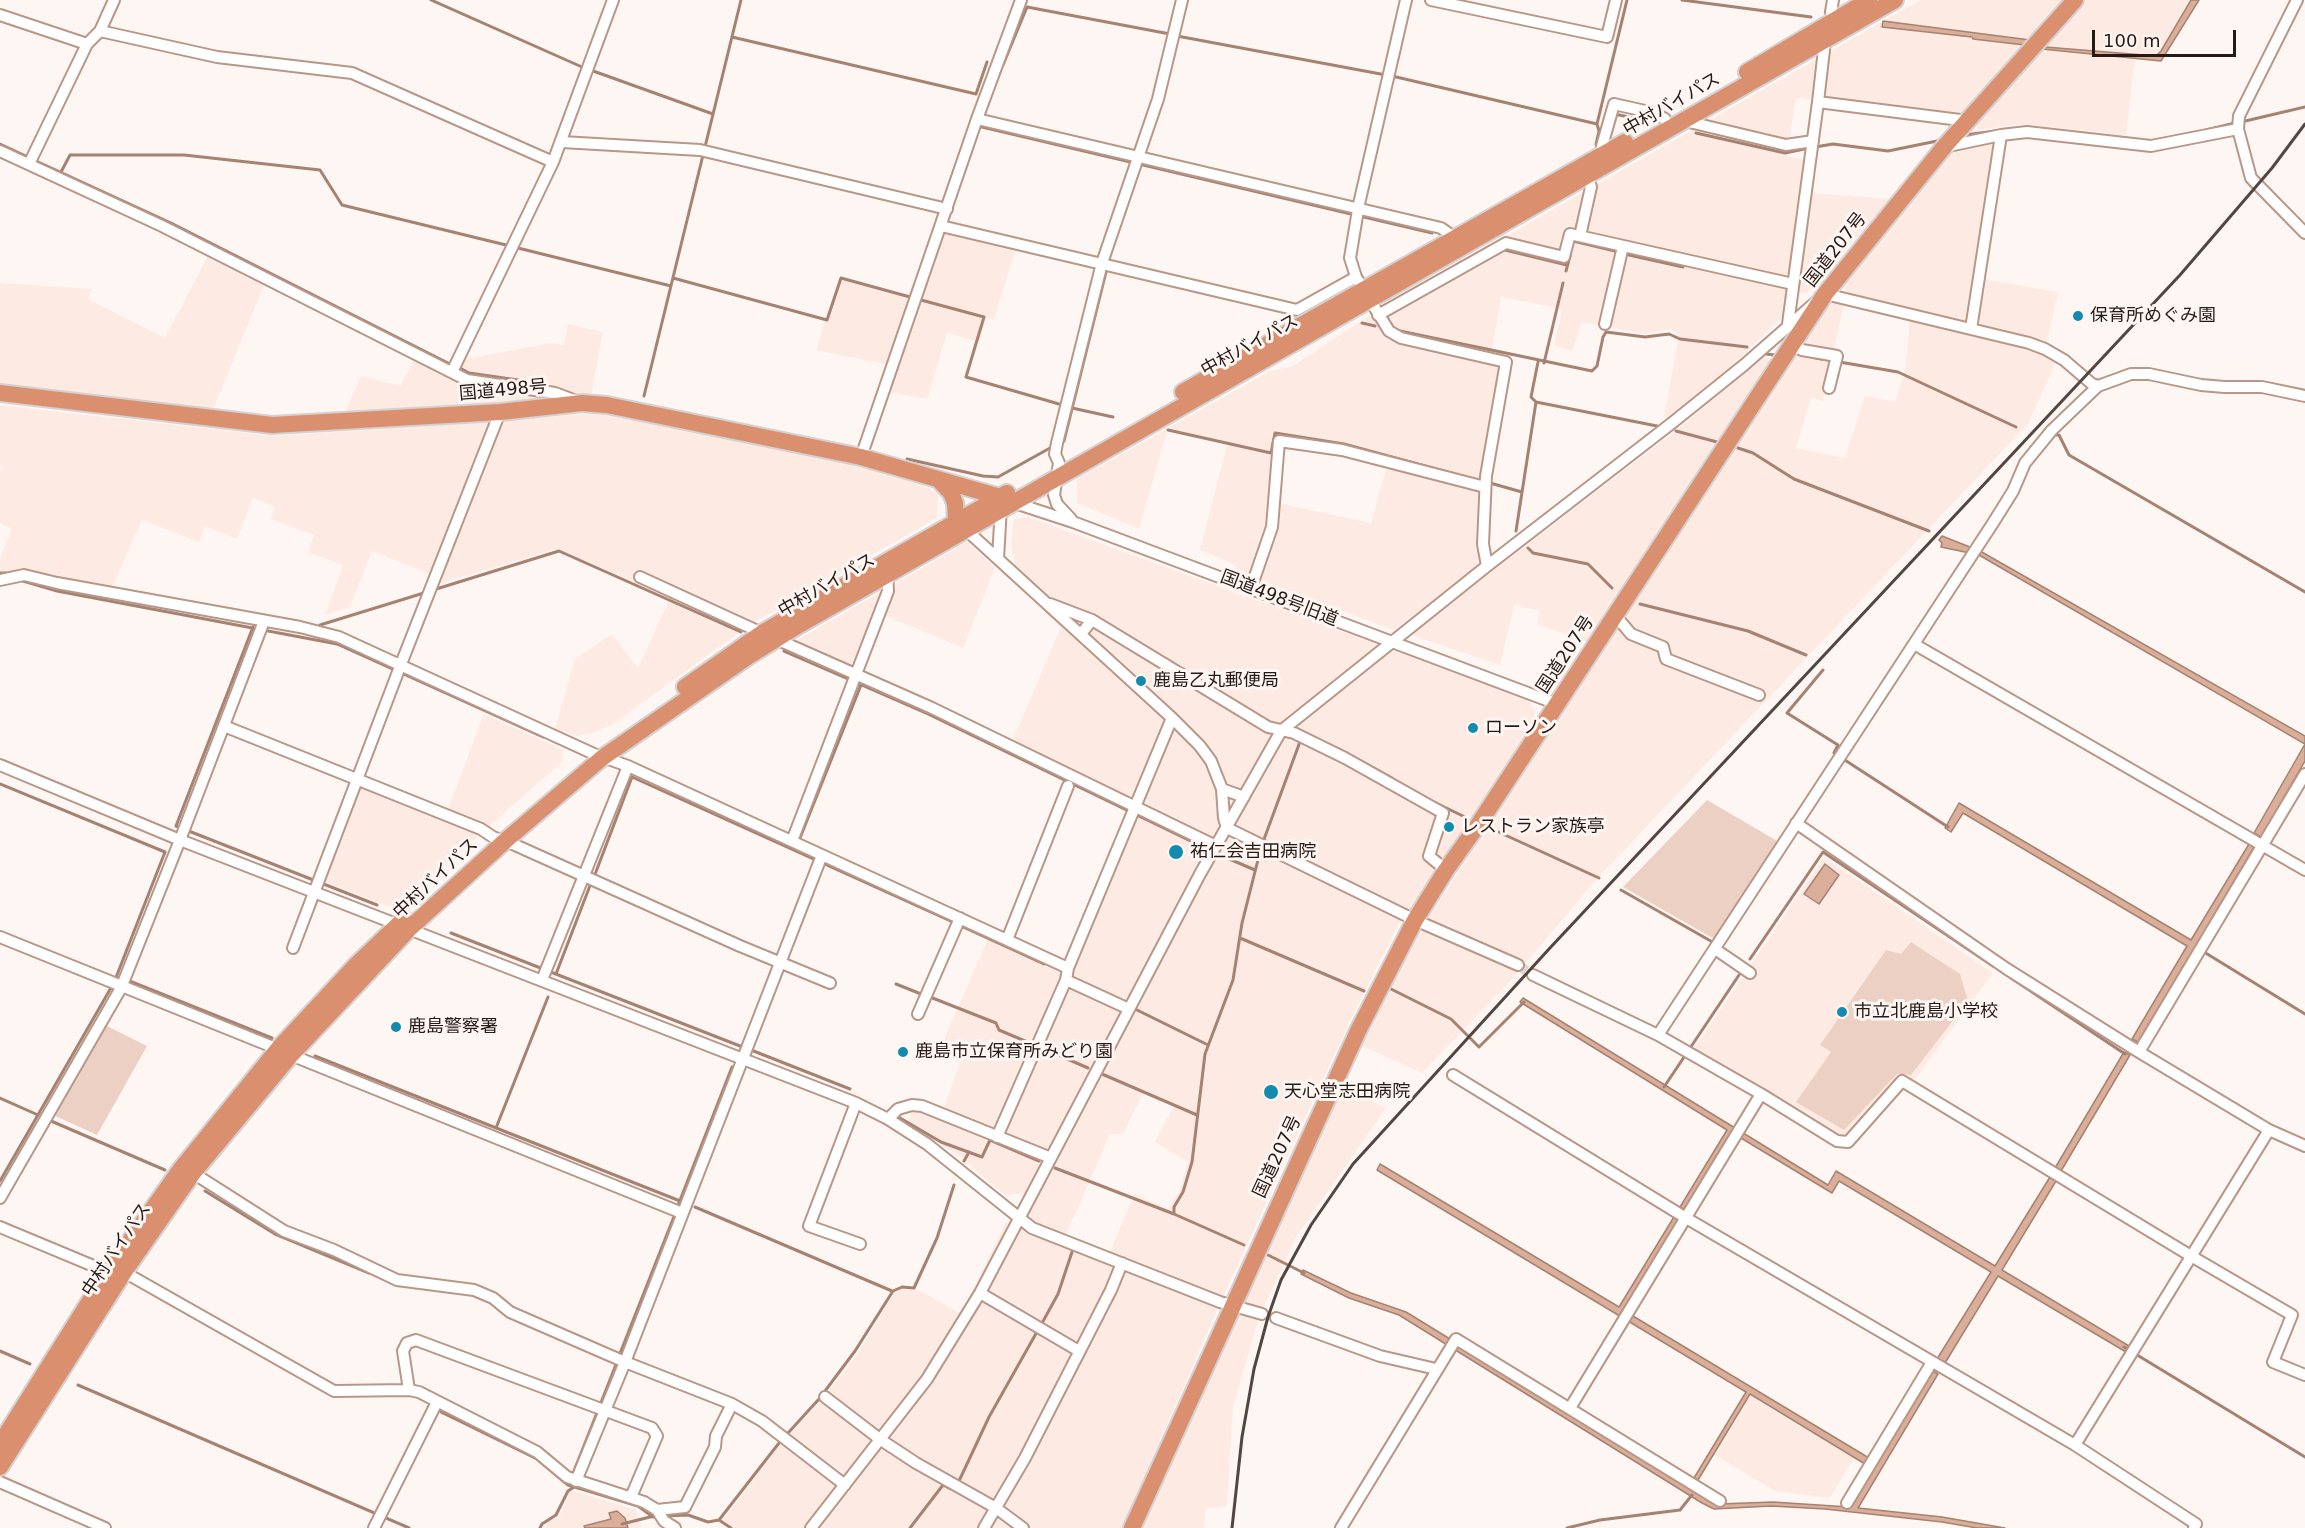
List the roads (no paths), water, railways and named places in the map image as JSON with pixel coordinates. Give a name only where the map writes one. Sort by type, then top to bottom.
[{"type":"highway","name":"中村バイパス","points":[[1839,25],[1869,0]]},
{"type":"highway","name":"中村バイパス","points":[[1460,242],[1492,231],[1685,121],[1839,25],[1895,0]]},
{"type":"highway","name":"国道207号","points":[[1132,1528],[1359,1029],[1415,920],[1825,294],[1944,147],[2075,0]]},
{"type":"highway","name":"中村バイパス","points":[[0,1444],[116,1272],[285,1052],[356,965],[404,926],[499,839],[598,756],[769,636],[886,567],[1367,296],[1665,119],[1821,36]]},
{"type":"highway","name":"国道498号","points":[[0,393],[272,425],[500,412],[582,403],[616,407],[861,457],[938,479],[1004,502]]},
{"type":"highway","points":[[938,479],[951,493],[961,525]]},
{"type":"highway","name":"中村バイパス","points":[[0,1467],[116,1272],[180,1170],[285,1052]]},
{"type":"street","points":[[31,160],[87,44],[100,31],[114,0]]},
{"type":"street","points":[[452,372],[562,142],[613,0]]},
{"type":"street","points":[[861,457],[977,119],[1021,0]]},
{"type":"street","points":[[1073,522],[1057,504],[1054,495],[1058,469],[1055,454],[1057,442],[1135,162],[1158,99],[1182,0]]},
{"type":"street","points":[[1406,0],[1350,258],[1367,296],[1389,331],[1401,338],[1506,362],[1485,482],[1483,544],[1487,566]]},
{"type":"street","points":[[1431,0],[1607,37],[1616,0]]},
{"type":"street","points":[[1833,0],[1832,12],[1839,25]]},
{"type":"street","points":[[2297,0],[2265,60],[2238,125],[2251,178],[2305,233]]},
{"type":"street","points":[[0,15],[87,44]]},
{"type":"street","points":[[100,31],[218,57],[352,73],[553,162]]},
{"type":"street","points":[[1788,324],[1818,102],[1821,36]]},
{"type":"street","points":[[1818,102],[1968,121]]},
{"type":"street","points":[[1604,154],[1602,146],[1614,104],[1654,113],[1665,119]]},
{"type":"street","points":[[977,119],[1135,162],[1441,228],[1460,242]]},
{"type":"street","points":[[1685,121],[1786,145],[1812,146]]},
{"type":"street","points":[[1944,147],[2027,132],[2151,146],[2238,125]]},
{"type":"street","points":[[1971,329],[2001,135]]},
{"type":"street","points":[[562,142],[703,150],[947,209]]},
{"type":"street","points":[[0,151],[31,160],[468,380],[555,393],[582,403]]},
{"type":"street","points":[[1580,236],[1591,187],[1588,176]]},
{"type":"street","points":[[941,226],[1297,310],[1367,296],[1506,243],[1564,256],[1570,234],[1793,284]]},
{"type":"street","points":[[1492,231],[1502,246]]},
{"type":"street","points":[[1605,324],[1623,246]]},
{"type":"street","points":[[811,1528],[927,1379],[980,1293],[1216,846],[1281,731],[1487,566],[1672,423],[1744,365],[1788,324],[1825,294],[2029,343],[2064,360],[2092,384],[2098,386]]},
{"type":"street","points":[[1792,345],[1802,350],[1837,356],[1829,388]]},
{"type":"street","points":[[1658,1035],[1974,552],[2013,491],[2025,463],[2052,430],[2098,386],[2131,374],[2149,374],[2201,385],[2262,387],[2305,396]]},
{"type":"street","points":[[293,948],[500,412]]},
{"type":"street","points":[[1251,588],[1272,527],[1279,441],[1342,450],[1485,482]]},
{"type":"street","points":[[998,559],[1004,502]]},
{"type":"street","name":"国道498号旧道","points":[[1004,502],[1073,522],[1557,704]]},
{"type":"street","points":[[961,525],[1200,746],[1211,761],[1222,789],[1227,828],[1415,920],[1518,965]]},
{"type":"street","points":[[792,841],[888,591],[886,567]]},
{"type":"street","points":[[0,580],[24,575],[339,637],[598,756],[628,766],[1068,968]]},
{"type":"street","points":[[640,577],[855,676],[932,708],[1133,811],[1216,846]]},
{"type":"street","points":[[1047,603],[1092,620],[1268,727],[1301,737],[1345,758],[1443,813],[1429,856],[1446,870]]},
{"type":"street","points":[[1615,615],[1631,634],[1663,648],[1666,659],[1759,695]]},
{"type":"street","points":[[1081,634],[1092,620]]},
{"type":"street","points":[[0,1198],[121,988],[264,621]]},
{"type":"street","points":[[1914,644],[2305,870]]},
{"type":"street","points":[[997,1137],[1066,980],[1068,968],[1172,718]]},
{"type":"street","points":[[224,726],[481,829],[740,946],[830,983]]},
{"type":"street","points":[[0,765],[318,885],[404,926],[545,974],[856,1103],[888,1119],[942,1155],[1032,1228],[1220,1302],[1262,1314]]},
{"type":"street","points":[[545,974],[628,766]]},
{"type":"street","points":[[2139,1052],[2305,774]]},
{"type":"street","points":[[1007,940],[1068,786]]},
{"type":"street","points":[[1222,789],[1244,796]]},
{"type":"street","points":[[1796,824],[2007,969],[2269,1130],[2305,1146]]},
{"type":"street","points":[[572,1479],[625,1362],[677,1211],[743,1058],[822,855]]},
{"type":"street","points":[[918,1014],[960,918]]},
{"type":"street","points":[[0,937],[106,982],[677,1211]]},
{"type":"street","points":[[1717,946],[1750,973]]},
{"type":"street","points":[[1533,975],[1688,1051],[1837,1141],[1848,1142],[1902,1081],[2292,1315],[2273,1362],[2305,1375]]},
{"type":"street","points":[[1066,980],[1129,1009]]},
{"type":"street","points":[[1453,1075],[1674,1211],[2075,1445],[2196,1524],[2194,1528]]},
{"type":"street","points":[[1570,1408],[1761,1094]]},
{"type":"street","points":[[856,1103],[810,1226],[860,1244]]},
{"type":"street","points":[[888,1119],[898,1109],[912,1105],[922,1106],[1051,1158]]},
{"type":"street","points":[[2075,1445],[2269,1130]]},
{"type":"street","points":[[193,1173],[284,1231],[334,1250],[397,1280],[474,1290],[493,1298],[510,1312],[625,1362],[732,1404],[762,1421],[844,1485]]},
{"type":"street","points":[[0,1227],[116,1272],[333,1391],[410,1390],[419,1392],[537,1452],[572,1479],[631,1497],[657,1510],[664,1521],[675,1528]]},
{"type":"street","points":[[984,1528],[1025,1458],[1111,1290],[1122,1263]]},
{"type":"street","points":[[980,1293],[1079,1352]]},
{"type":"street","points":[[1276,1318],[1380,1356],[1436,1369]]},
{"type":"street","points":[[1341,1528],[1456,1339],[1720,1501]]},
{"type":"street","points":[[410,1390],[403,1351],[407,1343],[416,1340],[652,1428],[657,1436],[631,1497]]},
{"type":"street","points":[[1847,1503],[1932,1362]]},
{"type":"street","points":[[825,1397],[881,1440],[916,1463],[996,1508],[1023,1528]]},
{"type":"street","points":[[379,1520],[437,1402]]},
{"type":"street","points":[[657,1510],[685,1507],[715,1447],[716,1436],[732,1404]]},
{"type":"street","points":[[0,1482],[105,1528]]},
{"type":"waterway","points":[[431,0],[582,67],[713,114]]},
{"type":"waterway","points":[[644,396],[741,0]]},
{"type":"waterway","points":[[1392,76],[1597,124],[1627,0]]},
{"type":"waterway","points":[[1682,0],[1811,17]]},
{"type":"waterway","points":[[1003,65],[1027,7],[1170,34]]},
{"type":"waterway","points":[[1177,36],[1386,75]]},
{"type":"waterway","points":[[732,37],[976,94],[987,62]]},
{"type":"waterway","points":[[2241,122],[2305,107]]},
{"type":"waterway","points":[[1614,114],[1639,119]]},
{"type":"waterway","points":[[2206,130],[2235,123]]},
{"type":"waterway","points":[[1596,144],[1599,131],[1597,124]]},
{"type":"waterway","points":[[982,127],[1351,214]]},
{"type":"waterway","points":[[1964,135],[2028,127]]},
{"type":"waterway","points":[[1696,133],[1785,153],[1809,148]]},
{"type":"waterway","points":[[1815,147],[1833,144],[1888,151],[1942,140]]},
{"type":"waterway","points":[[0,144],[28,157]]},
{"type":"waterway","points":[[61,172],[70,155],[184,155],[320,170],[342,205],[506,245]]},
{"type":"waterway","points":[[34,160],[171,223],[448,363]]},
{"type":"waterway","points":[[1364,217],[1432,233]]},
{"type":"waterway","points":[[1576,229],[1579,218]]},
{"type":"waterway","points":[[1572,244],[1573,241],[1615,251]]},
{"type":"waterway","points":[[518,248],[671,286]]},
{"type":"waterway","points":[[1505,250],[1567,265]]},
{"type":"waterway","points":[[1629,255],[1683,267]]},
{"type":"waterway","points":[[1566,271],[1570,256]]},
{"type":"waterway","points":[[1064,441],[1107,268]]},
{"type":"waterway","points":[[673,278],[827,320],[841,278],[910,297]]},
{"type":"waterway","points":[[1544,363],[1563,283]]},
{"type":"waterway","points":[[921,300],[984,317],[966,377],[1059,404]]},
{"type":"waterway","points":[[1362,323],[1375,326]]},
{"type":"waterway","points":[[1400,331],[1592,371],[1597,366],[1606,332],[1645,337],[1669,334],[1680,339],[1747,347]]},
{"type":"waterway","points":[[1766,354],[1775,355]]},
{"type":"waterway","points":[[1816,358],[1898,372],[2016,427]]},
{"type":"waterway","points":[[1538,362],[1531,397],[1536,402],[1657,426]]},
{"type":"waterway","points":[[460,368],[469,373],[546,384]]},
{"type":"waterway","points":[[1516,531],[1536,402]]},
{"type":"waterway","points":[[1072,408],[1113,417]]},
{"type":"waterway","points":[[1168,430],[1271,453],[1275,433],[1344,444],[1451,473]]},
{"type":"waterway","points":[[1676,431],[1717,442]]},
{"type":"waterway","points":[[2055,435],[2059,435],[2069,455],[2305,592]]},
{"type":"waterway","points":[[907,459],[983,476],[998,477],[1050,448]]},
{"type":"waterway","points":[[1738,448],[1753,453],[1794,479],[1929,531]]},
{"type":"waterway","points":[[1490,483],[1522,492]]},
{"type":"waterway","points":[[1528,548],[1533,553],[1588,564],[1612,588]]},
{"type":"waterway","points":[[433,590],[559,551],[741,632]]},
{"type":"waterway","points":[[0,573],[6,573]]},
{"type":"waterway","points":[[23,581],[57,591],[337,644],[543,737]]},
{"type":"waterway","points":[[320,625],[427,592]]},
{"type":"waterway","points":[[1640,604],[1748,631],[1806,655]]},
{"type":"waterway","points":[[253,627],[176,826],[377,905]]},
{"type":"waterway","points":[[784,651],[851,680]]},
{"type":"waterway","points":[[1823,670],[1787,713],[1838,745],[1834,753],[1948,827]]},
{"type":"waterway","points":[[857,683],[928,714],[1205,848]]},
{"type":"waterway","points":[[800,838],[861,685]]},
{"type":"waterway","points":[[1263,842],[1301,739]]},
{"type":"waterway","points":[[1337,748],[1392,778]]},
{"type":"waterway","points":[[594,877],[632,777],[955,923]]},
{"type":"waterway","points":[[0,784],[165,852],[115,980]]},
{"type":"waterway","points":[[1434,802],[1467,818]]},
{"type":"waterway","points":[[1492,829],[1599,878]]},
{"type":"waterway","points":[[1174,1214],[1174,1207],[1183,1192],[1192,1162],[1205,1054],[1233,980],[1242,923],[1261,848]]},
{"type":"waterway","points":[[1750,959],[1823,852],[1993,966]]},
{"type":"waterway","points":[[1220,855],[1255,870]]},
{"type":"waterway","points":[[556,974],[591,883]]},
{"type":"waterway","points":[[1621,890],[1716,944]]},
{"type":"waterway","points":[[961,926],[1044,964]]},
{"type":"waterway","points":[[451,933],[740,1046]]},
{"type":"waterway","points":[[1240,938],[1364,991]]},
{"type":"waterway","points":[[2204,952],[2305,1014]]},
{"type":"waterway","points":[[1664,1087],[1739,975]]},
{"type":"waterway","points":[[2011,978],[2125,1054]]},
{"type":"waterway","points":[[127,980],[272,1038]]},
{"type":"waterway","points":[[896,984],[921,994]]},
{"type":"waterway","points":[[0,1181],[112,986]]},
{"type":"waterway","points":[[1391,989],[1451,1019],[1479,1047],[1524,1002]]},
{"type":"waterway","points":[[496,1128],[548,997]]},
{"type":"waterway","points":[[930,997],[996,1023],[999,1030],[1032,1044]]},
{"type":"waterway","points":[[1135,1009],[1206,1044]]},
{"type":"waterway","points":[[1042,1048],[1088,1068]]},
{"type":"waterway","points":[[751,1050],[850,1089]]},
{"type":"waterway","points":[[315,1056],[680,1201]]},
{"type":"waterway","points":[[677,1208],[732,1067]]},
{"type":"waterway","points":[[1102,1074],[1197,1115]]},
{"type":"waterway","points":[[0,1098],[38,1115]]},
{"type":"waterway","points":[[900,1118],[941,1142],[982,1157],[990,1140],[1039,1161]]},
{"type":"waterway","points":[[51,1121],[165,1170]]},
{"type":"waterway","points":[[964,1161],[969,1152]]},
{"type":"waterway","points":[[1055,1168],[1174,1214],[1244,1245]]},
{"type":"waterway","points":[[788,1433],[819,1399],[855,1351],[893,1291],[902,1287],[914,1288],[937,1238],[954,1185]]},
{"type":"waterway","points":[[205,1191],[275,1234],[369,1273]]},
{"type":"waterway","points":[[695,1207],[892,1291]]},
{"type":"waterway","points":[[619,1356],[675,1214]]},
{"type":"waterway","points":[[1041,1325],[1058,1294],[1072,1252]]},
{"type":"waterway","points":[[1268,1255],[1304,1273]]},
{"type":"waterway","points":[[959,1481],[989,1417],[1038,1330]]},
{"type":"waterway","points":[[2124,1347],[2305,1457]]},
{"type":"waterway","points":[[0,1351],[30,1364]]},
{"type":"waterway","points":[[572,1476],[617,1362]]},
{"type":"waterway","points":[[78,1385],[409,1528]]},
{"type":"waterway","points":[[441,1412],[537,1459],[568,1485],[638,1506],[653,1517]]},
{"type":"waterway","points":[[664,1516],[688,1515],[708,1522],[719,1520],[779,1443]]},
{"type":"waterway","points":[[910,1528],[943,1485],[951,1489]]},
{"type":"waterway","points":[[540,1528],[542,1524],[556,1515],[568,1491],[574,1487]]},
{"type":"waterway","points":[[1567,1528],[1600,1520],[1680,1510],[1692,1495]]},
{"type":"waterway","points":[[622,1524],[654,1516]]},
{"type":"waterway","points":[[719,1520],[731,1528]]},
{"type":"tunnel","points":[[1518,965],[1533,975]]},
{"type":"railway","points":[[1232,1528],[1242,1437],[1254,1369],[1268,1317],[1281,1280],[1311,1225],[1353,1164],[1549,949],[2180,275],[2272,168],[2305,124]]},
{"type":"place","name":"保育所めぐみ園","points":[[2078,316]]},
{"type":"place","name":"鹿島乙丸郵便局","points":[[1141,681]]},
{"type":"place","name":"ローソン","points":[[1473,728]]},
{"type":"place","name":"レストラン家族亭","points":[[1449,827]]},
{"type":"place","name":"祐仁会吉田病院","points":[[1176,852]]},
{"type":"place","name":"市立北鹿島小学校","points":[[1842,1012]]},
{"type":"place","name":"鹿島警察署","points":[[396,1027]]},
{"type":"place","name":"鹿島市立保育所みどり園","points":[[903,1052]]},
{"type":"place","name":"天心堂志田病院","points":[[1271,1092]]}]
